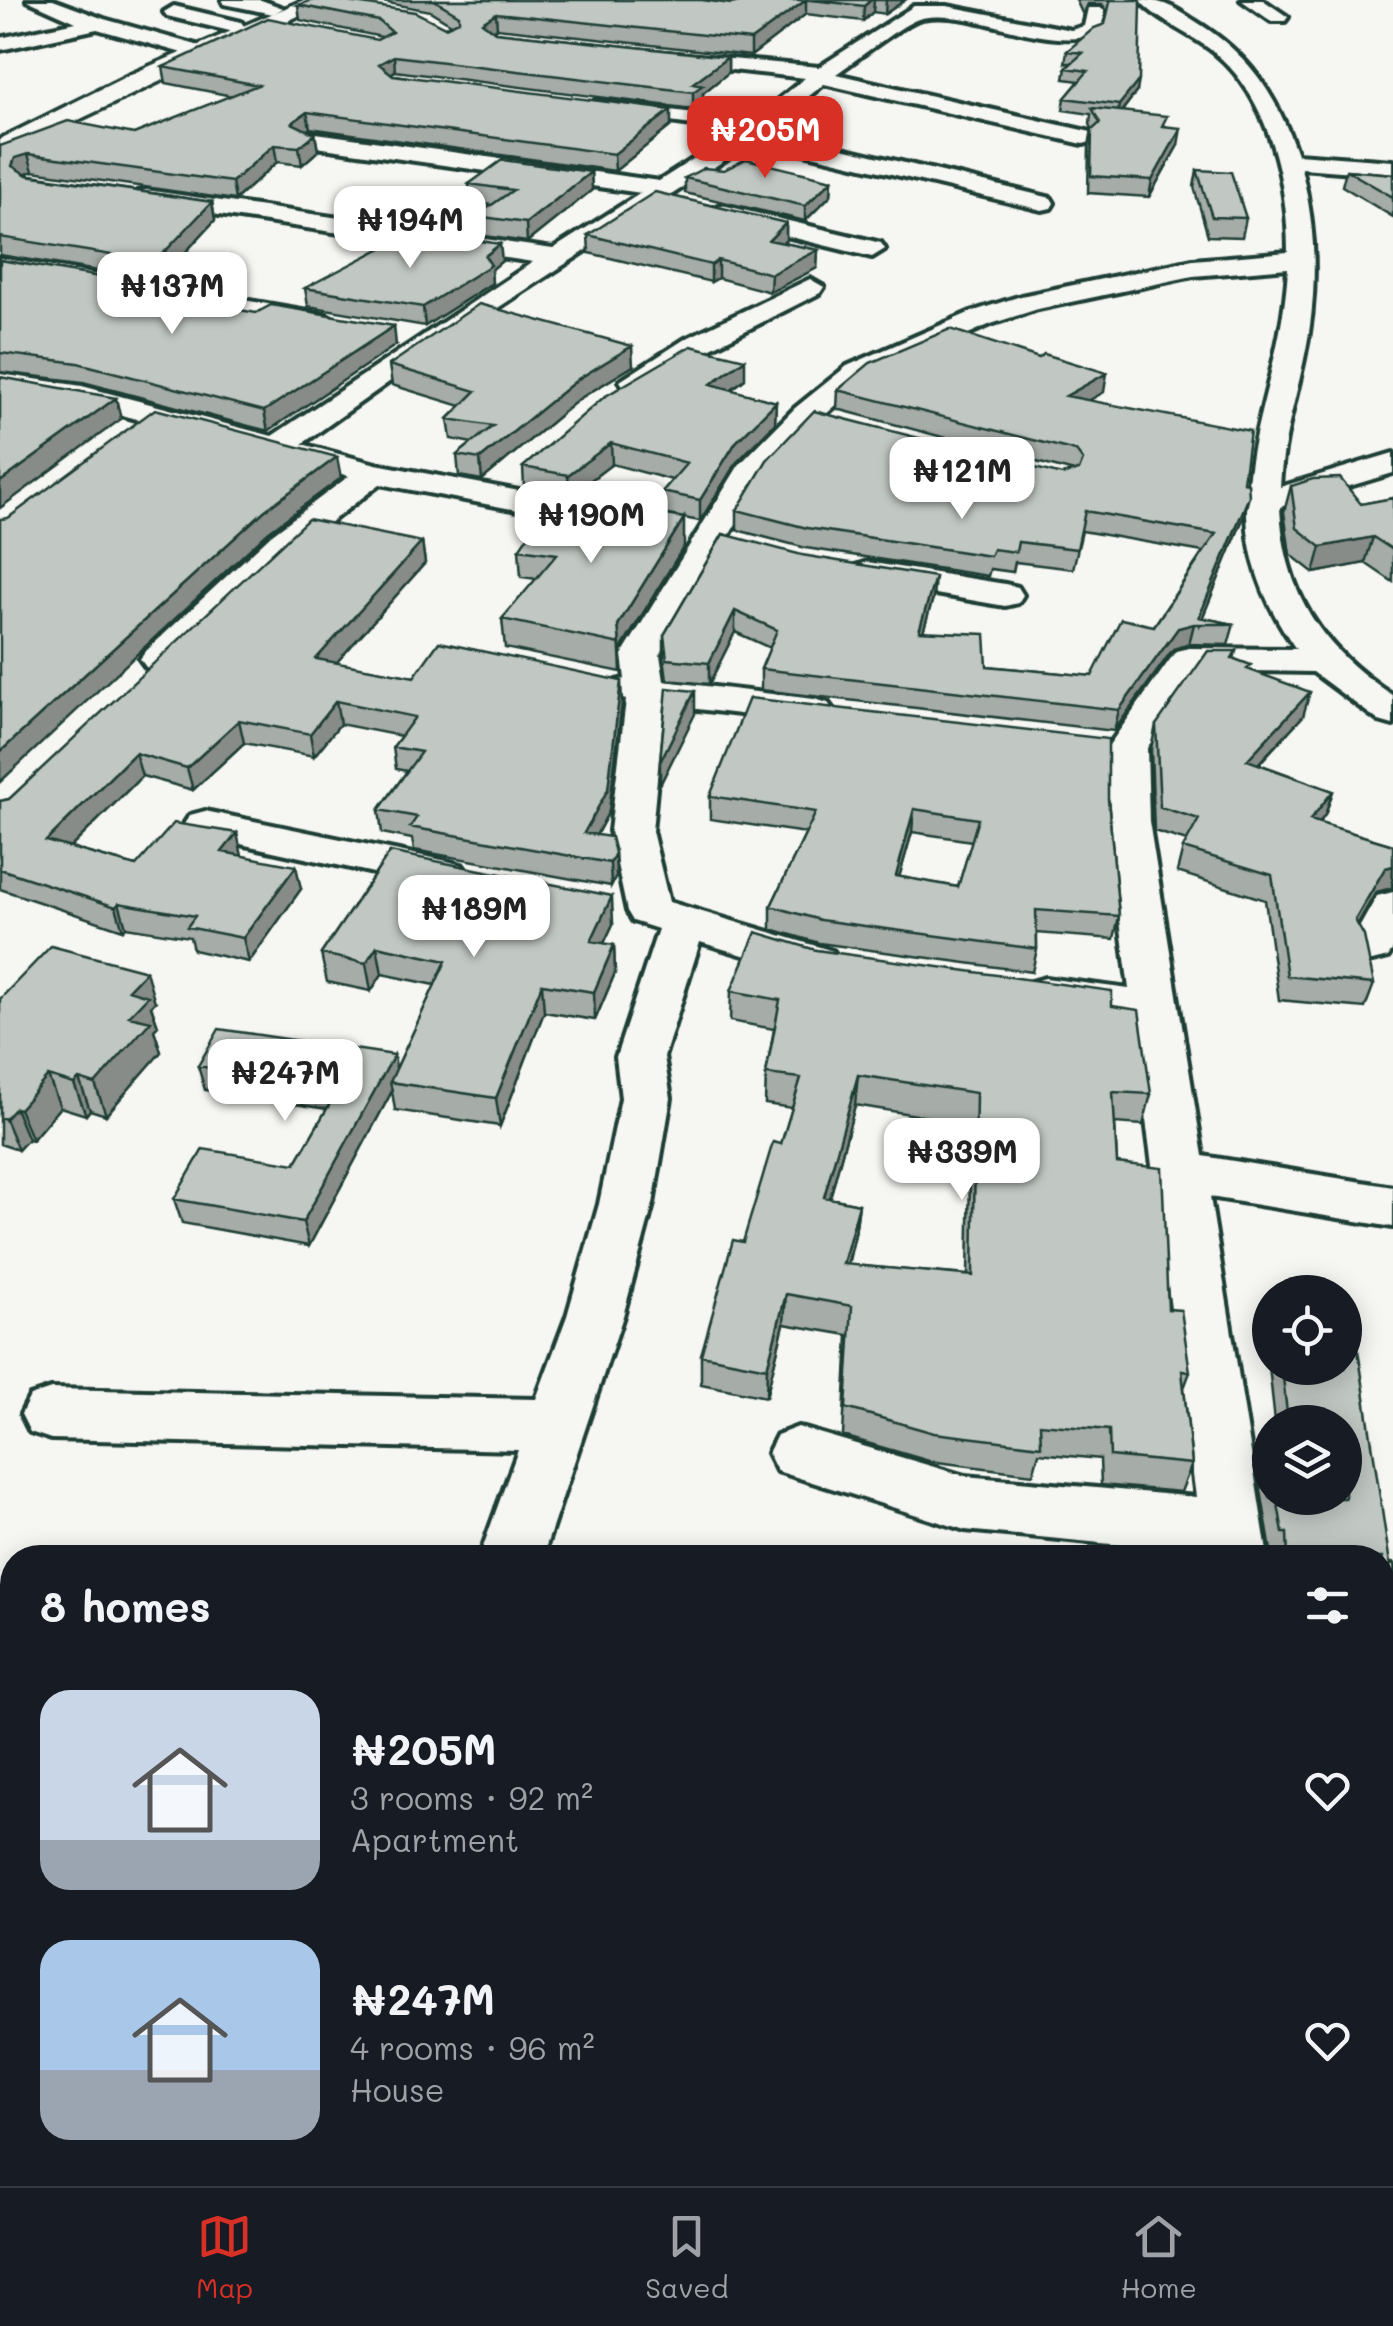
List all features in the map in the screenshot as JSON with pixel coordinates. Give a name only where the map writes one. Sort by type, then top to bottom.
[{"type":"main road","points":[[0,148],[234,26],[320,3]]},
{"type":"main road","points":[[0,135],[269,16]]},
{"type":"street","points":[[36,0],[97,23],[192,50]]},
{"type":"street","points":[[231,0],[300,32]]},
{"type":"street","points":[[1250,0],[1278,17]]},
{"type":"street","points":[[280,445],[431,340],[754,130],[821,75],[914,12],[947,12],[1072,36],[1094,30],[1123,9],[1222,49],[1246,72],[1264,100],[1288,160],[1298,205],[1300,259],[1293,348],[1270,429],[1262,504],[1268,562],[1292,616],[1323,661],[1393,713]]},
{"type":"street","points":[[174,12],[234,26]]},
{"type":"street","points":[[0,44],[97,23]]},
{"type":"street","points":[[632,53],[821,75],[1083,137]]},
{"type":"street","points":[[572,102],[754,130],[1042,204]]},
{"type":"street","points":[[308,139],[660,193],[872,249]]},
{"type":"street","points":[[1288,160],[1393,168]]},
{"type":"street","points":[[123,194],[561,258]]},
{"type":"street","points":[[515,1545],[595,1316],[626,1204],[646,1098],[640,1057],[648,911],[631,831],[646,693],[641,656],[750,472],[806,415],[857,372],[998,312],[1193,268],[1300,259]]},
{"type":"street","points":[[0,266],[354,326]]},
{"type":"street","points":[[606,399],[696,345],[810,288]]},
{"type":"street","points":[[393,333],[431,340]]},
{"type":"street","points":[[0,383],[82,395],[374,472],[638,523]]},
{"type":"street","points":[[124,436],[156,414]]},
{"type":"street","points":[[806,415],[843,424]]},
{"type":"street","points":[[1262,504],[1393,463]]},
{"type":"street","points":[[490,496],[519,470]]},
{"type":"street","points":[[127,690],[284,542],[374,472]]},
{"type":"street","points":[[675,530],[748,547]]},
{"type":"street","points":[[839,568],[1005,595]]},
{"type":"street","points":[[798,1453],[965,1503],[1234,1543],[1128,821],[1108,746],[1189,659],[1323,661]]},
{"type":"street","points":[[593,682],[646,693],[848,715]]},
{"type":"street","points":[[205,824],[484,882]]},
{"type":"street","points":[[1372,946],[1393,906]]},
{"type":"street","points":[[648,911],[814,962],[850,967]]},
{"type":"street","points":[[1020,991],[1156,1009]]},
{"type":"street","points":[[1180,1172],[1393,1207]]},
{"type":"street","points":[[50,1414],[556,1426]]},
{"type":"building","points":[[313,0],[415,12],[445,27],[459,21],[459,15],[434,0],[702,0],[731,4],[748,0],[806,0],[751,40],[496,13],[482,22],[495,32],[728,57],[693,83],[703,85],[693,92],[394,56],[379,64],[393,75],[671,110],[614,154],[307,112],[292,123],[315,134],[299,147],[274,145],[232,182],[28,154],[15,158],[12,166],[27,175],[212,202],[155,262],[0,237],[0,146],[68,121],[134,134],[258,85],[163,67],[268,18],[377,40],[392,32],[379,21],[298,5]]},
{"type":"building","points":[[812,0],[871,0],[864,6]]},
{"type":"building","points":[[1109,0],[1139,0],[1141,4],[1139,80],[1119,105],[1065,98],[1088,71],[1066,68],[1083,53],[1067,51],[1094,28],[1105,24]]},
{"type":"building","points":[[1092,108],[1167,116],[1162,126],[1181,128],[1152,180],[1091,176],[1092,130],[1100,123]]},
{"type":"building","points":[[746,159],[832,180],[805,206],[685,178],[704,168],[724,170]]},
{"type":"building","points":[[502,160],[591,172],[526,223],[476,216],[513,190],[469,184]]},
{"type":"building","points":[[1197,170],[1231,172],[1246,218],[1212,217]]},
{"type":"building","points":[[1346,170],[1393,174],[1393,197]]},
{"type":"building","points":[[655,192],[786,223],[769,240],[818,250],[771,274],[718,260],[711,265],[588,235]]},
{"type":"building","points":[[450,236],[500,244],[485,256],[491,265],[423,307],[305,288],[395,241],[435,247]]},
{"type":"building","points":[[0,260],[135,283],[123,295],[199,310],[208,304],[256,313],[271,305],[394,326],[264,411],[78,363],[0,353]]},
{"type":"building","points":[[479,304],[632,346],[578,379],[480,459],[457,455],[493,426],[448,419],[476,391],[389,365]]},
{"type":"building","points":[[950,329],[1039,358],[1044,354],[1107,373],[1066,396],[1250,431],[1243,482],[1248,483],[1249,496],[1199,617],[1234,624],[1178,628],[1119,710],[761,669],[777,630],[735,611],[709,663],[667,659],[664,635],[723,534],[802,555],[935,577],[919,631],[985,634],[987,666],[1092,676],[1121,619],[1154,626],[1216,534],[1085,511],[1077,549],[1018,542],[1016,552],[993,549],[990,556],[807,528],[737,510],[767,460],[814,411],[1062,475],[1079,470],[1083,460],[1076,451],[838,390],[870,363]]},
{"type":"building","points":[[691,346],[745,359],[711,384],[776,402],[736,442],[700,500],[662,492],[687,463],[611,443],[568,475],[523,467],[604,397]]},
{"type":"building","points":[[0,377],[116,398],[0,482]]},
{"type":"building","points":[[155,409],[337,457],[264,511],[0,752],[0,519],[8,518]]},
{"type":"building","points":[[1340,478],[1361,504],[1393,498],[1393,550],[1373,537],[1321,547],[1297,528],[1291,486],[1313,479]]},
{"type":"building","points":[[555,496],[684,518],[618,625],[620,644],[502,619],[557,554],[519,549]]},
{"type":"building","points":[[308,519],[422,542],[316,659],[414,677],[439,642],[621,681],[608,789],[584,833],[611,837],[615,853],[610,863],[410,827],[417,817],[379,810],[421,752],[393,747],[415,717],[336,701],[310,734],[239,720],[187,768],[135,753],[46,841],[136,866],[174,823],[237,833],[222,852],[296,866],[243,938],[187,927],[195,916],[119,903],[116,907],[0,869],[0,801],[9,799]]},
{"type":"building","points":[[1208,651],[1236,651],[1232,658],[1251,665],[1247,669],[1310,692],[1247,760],[1333,791],[1310,820],[1393,845],[1393,866],[1385,868],[1355,920],[1364,936],[1374,984],[1287,976],[1272,875],[1183,848],[1199,819],[1160,807],[1156,725]]},
{"type":"building","points":[[667,688],[695,691],[660,762]]},
{"type":"building","points":[[749,698],[1108,739],[1108,799],[1119,916],[1036,910],[1037,949],[820,920],[771,906],[816,812],[710,796]],"holes":[[[914,809],[978,819],[958,887],[896,876]]]},
{"type":"building","points":[[390,852],[612,896],[591,941],[614,945],[594,992],[542,984],[496,1098],[390,1082],[446,961],[377,946],[366,963],[321,954]]},
{"type":"building","points":[[756,932],[816,950],[1112,991],[1112,1006],[1139,1010],[1151,1094],[1113,1092],[1117,1163],[1162,1168],[1168,1309],[1181,1310],[1190,1372],[1182,1371],[1192,1464],[1110,1456],[1109,1430],[1040,1424],[1041,1446],[934,1433],[846,1408],[852,1306],[786,1294],[767,1368],[701,1355],[733,1240],[743,1242],[773,1142],[781,1144],[801,1078],[766,1074],[780,1000],[731,991]],"holes":[[[858,1075],[976,1093],[973,1276],[843,1264],[859,1204],[824,1197]]]},
{"type":"building","points":[[51,946],[146,971],[128,990],[148,996],[129,1016],[151,1021],[95,1084],[79,1079],[74,1084],[48,1076],[5,1119],[0,1117],[0,999]]},
{"type":"building","points":[[219,1029],[394,1055],[303,1222],[174,1199],[203,1149],[295,1164],[339,1088],[198,1066]]},
{"type":"building","points":[[1362,1377],[1387,1545],[1287,1545],[1280,1515],[1362,1515],[1362,1405],[1286,1405],[1284,1385],[1362,1385]]}]
